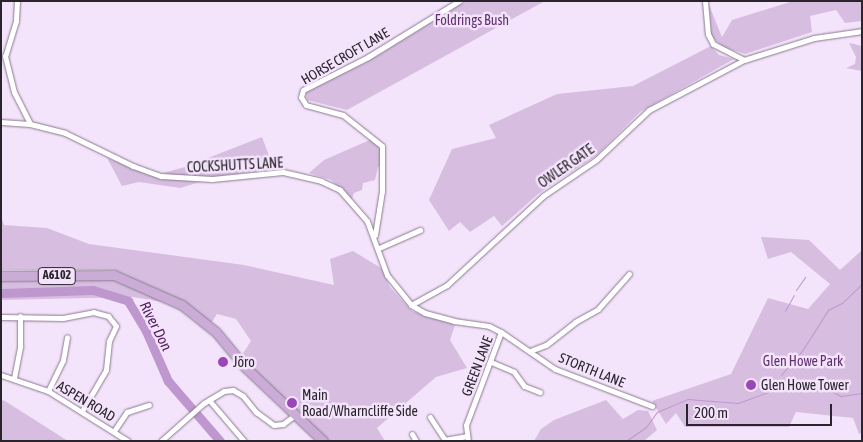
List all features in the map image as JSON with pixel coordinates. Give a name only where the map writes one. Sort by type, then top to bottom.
[{"type":"main road","name":"A6102","points":[[1,276],[114,275],[182,305],[216,332],[245,367],[323,441]]},
{"type":"street","points":[[17,1],[16,21],[4,56],[14,92],[30,124]]},
{"type":"street","name":"HORSE CROFT LANE","points":[[375,235],[382,191],[382,146],[343,115],[306,104],[301,97],[303,90],[368,57],[459,1]]},
{"type":"street","points":[[705,1],[708,34],[713,44],[744,60]]},
{"type":"street","name":"OWLER GATE","points":[[411,305],[447,285],[542,196],[603,154],[641,115],[744,60],[814,38],[862,30]]},
{"type":"street","name":"COCKSHUTTS LANE","points":[[1,122],[30,124],[85,140],[133,166],[161,176],[212,179],[283,172],[328,183],[352,202],[375,235],[387,275],[411,305]]},
{"type":"street","points":[[379,248],[420,230]]},
{"type":"street","points":[[530,351],[546,345],[575,322],[598,309],[629,274]]},
{"type":"street","name":"GREEN LANE","points":[[411,305],[432,315],[489,326],[501,332],[492,362],[466,425],[467,438]]},
{"type":"street","points":[[1,317],[63,318],[94,312],[108,316],[116,326],[109,341],[106,370],[82,411]]},
{"type":"street","points":[[14,378],[20,346],[20,316]]},
{"type":"street","name":"STORTH LANE","points":[[501,332],[555,369],[652,406]]},
{"type":"street","points":[[48,391],[63,360],[67,338]]},
{"type":"street","points":[[492,362],[514,372],[524,386],[540,392]]},
{"type":"street","name":"ASPEN ROAD","points":[[1,375],[48,391],[128,441]]},
{"type":"street","points":[[160,441],[206,401],[233,390],[274,425],[282,424],[295,415]]},
{"type":"street","points":[[206,401],[244,441]]},
{"type":"street","points":[[114,431],[127,412],[149,405]]},
{"type":"street","points":[[430,417],[444,440],[467,438]]},
{"type":"street","points":[[412,434],[416,441]]},
{"type":"green space","name":"Foldrings Bush","points":[[466,1],[545,1],[347,110],[307,100],[306,92],[367,62]]},
{"type":"green space","points":[[793,1],[862,1],[862,21],[845,23],[836,10],[810,16],[812,32],[745,54],[723,47],[711,36],[709,5],[722,37],[732,20]]},
{"type":"green space","points":[[849,43],[862,46],[862,71],[846,68],[855,64],[856,57]]},
{"type":"green space","points":[[711,46],[719,55],[734,59],[640,112],[597,155],[538,194],[502,226],[494,216],[470,232],[460,222],[449,231],[429,200],[452,149],[496,138],[489,125],[557,94],[633,86]]},
{"type":"green space","points":[[262,137],[274,169],[214,177],[182,177],[163,173],[185,167]]},
{"type":"green space","points":[[372,139],[380,147],[381,166],[378,167],[375,180],[363,183],[362,190],[354,193],[352,199],[331,180],[309,173],[324,160]]},
{"type":"green space","points":[[107,158],[161,178],[200,182],[180,188],[139,182],[122,186]]},
{"type":"green space","points":[[1,216],[4,225],[47,228],[89,244],[244,265],[334,285],[330,259],[353,251],[381,268],[390,287],[412,311],[455,325],[450,340],[467,368],[436,377],[377,428],[385,441],[329,441],[240,358],[251,341],[236,319],[217,314],[210,325],[182,302],[114,270],[1,270]]},
{"type":"green space","name":"Glen Howe Park","points":[[761,237],[809,240],[840,270],[862,250],[862,433],[859,434],[853,418],[796,412],[789,427],[685,427],[676,413],[666,424],[652,401],[731,374],[768,298],[808,309],[830,284],[791,252],[768,259]]},
{"type":"green space","points":[[1,280],[113,280],[174,304],[133,297],[1,300]]},
{"type":"green space","points":[[1,400],[5,401],[68,441],[1,441]]},
{"type":"green space","points":[[606,400],[623,419],[638,410],[648,411],[657,430],[644,441],[534,441],[541,429],[554,420]]},
{"type":"waterway","points":[[796,290],[805,277]]},
{"type":"waterway","points":[[781,375],[802,351],[828,310],[842,303],[862,284]]},
{"type":"waterway","name":"River Don","points":[[1,293],[93,290],[128,301],[146,331],[168,381],[220,441]]},
{"type":"waterway","points":[[785,311],[794,295]]},
{"type":"waterway","points":[[781,384],[788,378],[808,386],[818,384],[841,396],[862,393]]},
{"type":"waterway","points":[[657,412],[687,399],[738,403],[766,393]]},
{"type":"waterway","points":[[626,441],[646,427],[657,412]]},
{"type":"place","name":"Jöro","points":[[223,362]]},
{"type":"place","name":"Glen Howe Tower","points":[[751,385]]},
{"type":"place","name":"Main Road/Wharncliffe Side","points":[[292,403]]}]
